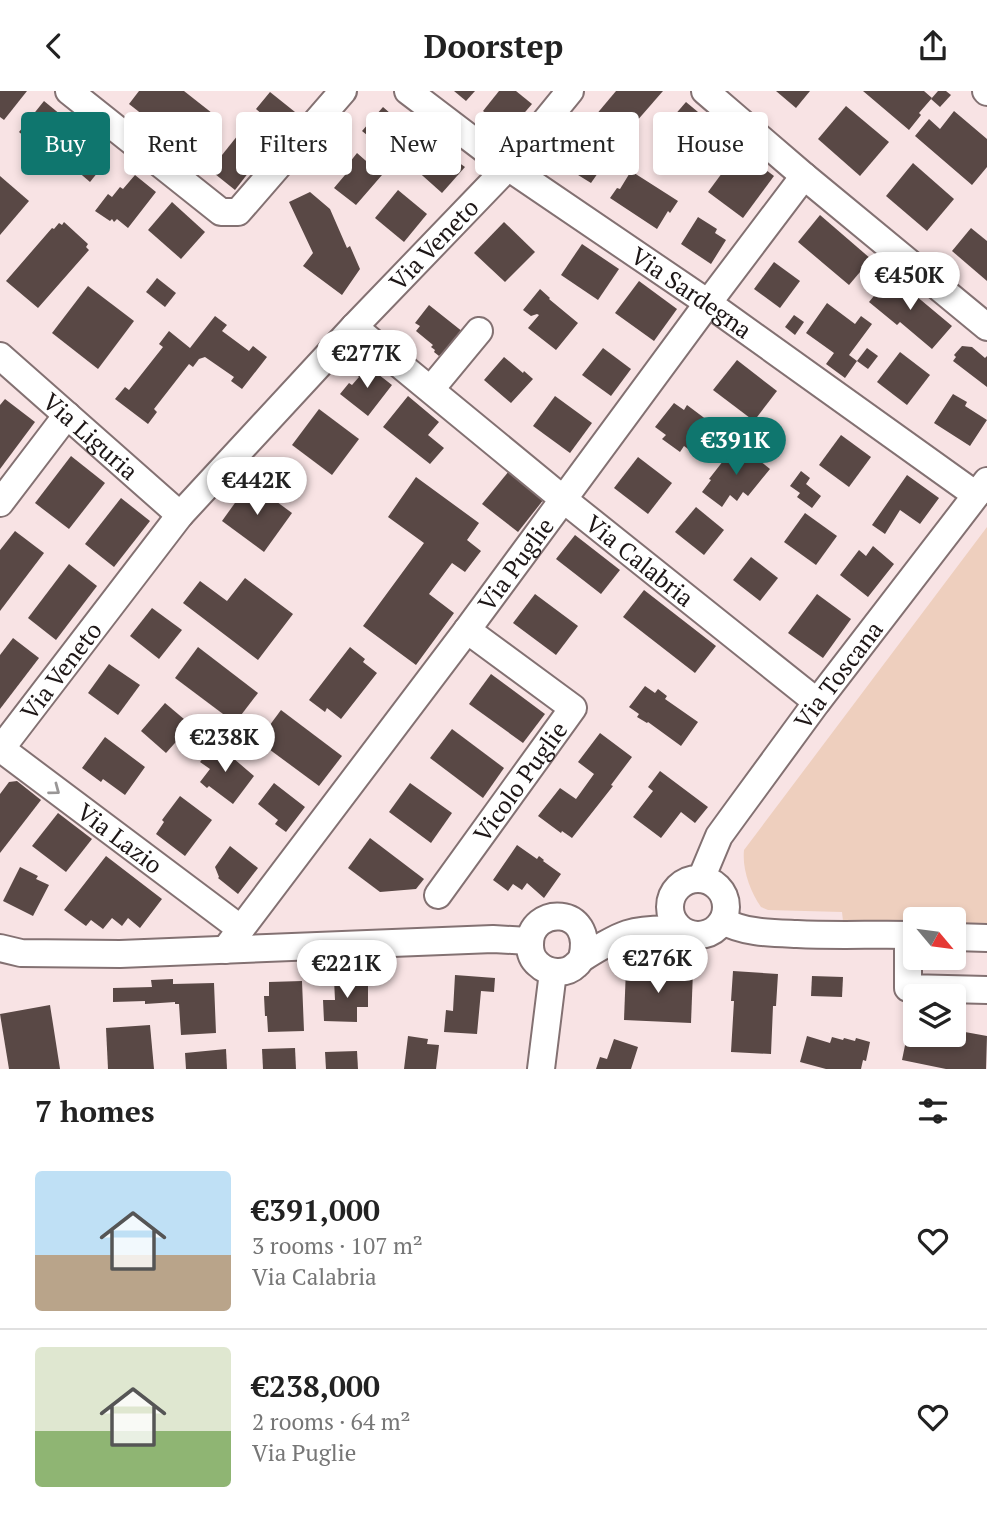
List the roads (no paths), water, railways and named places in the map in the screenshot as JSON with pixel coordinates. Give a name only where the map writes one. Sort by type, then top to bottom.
[{"type":"street","points":[[69,91],[221,212],[238,212],[343,91]]},
{"type":"street","name":"Via Sardegna","points":[[408,91],[475,142]]},
{"type":"street","name":"Via Veneto","points":[[553,112],[570,91]]},
{"type":"street","points":[[705,91],[987,327]]},
{"type":"street","name":"Via Veneto","points":[[0,749],[180,515],[500,175]]},
{"type":"street","name":"Via Sardegna","points":[[520,175],[981,488]]},
{"type":"street","name":"Via Puglie","points":[[233,939],[467,630],[804,176]]},
{"type":"street","name":"Via Calabria","points":[[355,327],[563,499],[817,702]]},
{"type":"street","points":[[431,389],[478,331]]},
{"type":"street","name":"Via Liguria","points":[[0,356],[180,515]]},
{"type":"street","points":[[0,503],[67,415]]},
{"type":"street","name":"Via Toscana","points":[[701,879],[719,836],[817,702],[981,488]]},
{"type":"street","name":"Vicolo Puglie","points":[[438,895],[573,708],[467,630]]},
{"type":"street","name":"Via Lazio","points":[[0,749],[233,939]]},
{"type":"street","points":[[573,921],[598,924],[623,922],[653,910],[685,882],[701,879],[714,884],[723,894],[727,908],[723,921],[715,930],[704,936],[656,928],[625,935],[582,958]]},
{"type":"street","points":[[674,892],[670,905],[672,919],[680,930]]},
{"type":"street","points":[[550,917],[566,917],[573,921],[583,931],[586,944],[582,958],[575,967],[564,972],[543,969],[535,962],[530,952],[531,933],[536,926],[550,917]]},
{"type":"street","points":[[723,921],[733,927],[770,933],[903,935]]},
{"type":"street","points":[[966,937],[987,938]]},
{"type":"street","points":[[0,948],[21,953],[120,954],[233,939],[529,941]]},
{"type":"street","points":[[909,970],[908,988],[987,990]]},
{"type":"street","points":[[541,1069],[553,972]]}]
